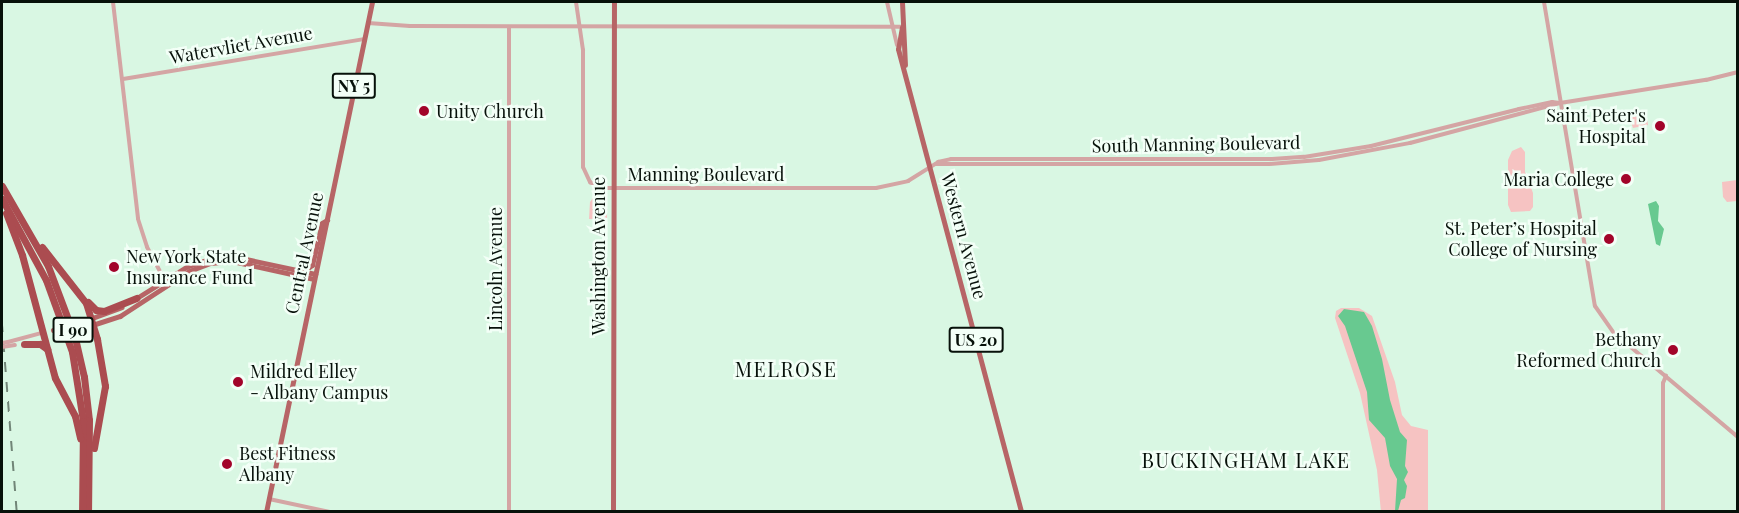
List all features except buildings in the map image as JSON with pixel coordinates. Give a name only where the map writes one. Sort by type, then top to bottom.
[{"type":"highway","name":"I 90","points":[[2,186],[4,200],[46,280],[72,352],[82,421],[82,512]]},
{"type":"highway","name":"I 90","points":[[4,200],[53,277],[75,338],[88,406],[90,477],[88,512]]},
{"type":"highway","points":[[4,200],[86,303],[89,323],[104,367],[105,386],[90,477]]},
{"type":"highway","points":[[4,200],[58,384],[72,410],[78,430],[82,501]]},
{"type":"highway","points":[[77,291],[99,310],[110,309],[137,298]]},
{"type":"highway","points":[[33,335],[39,322]]},
{"type":"highway","points":[[24,344],[40,344],[49,355]]},
{"type":"main road","name":"Central Avenue","points":[[266,512],[372,2]]},
{"type":"main road","name":"Washington Avenue","points":[[613,512],[614,2]]},
{"type":"main road","name":"US 20","points":[[902,2],[904,53]]},
{"type":"main road","name":"US 20","points":[[898,49],[902,27]]},
{"type":"main road","name":"Western Avenue","points":[[898,49],[933,166],[1021,512]]},
{"type":"main road","name":"Western Avenue","points":[[904,53],[906,72]]},
{"type":"main road","points":[[297,270],[308,269],[312,266],[322,223],[327,220]]},
{"type":"main road","points":[[43,336],[120,316],[192,264],[220,256],[241,258],[315,276]]},
{"type":"main road","points":[[89,323],[196,267],[215,262],[232,261],[315,276]]},
{"type":"main road","points":[[268,267],[307,279],[311,286],[310,301]]},
{"type":"street","points":[[113,2],[138,219],[147,247],[166,283]]},
{"type":"street","name":"Manning Boulevard","points":[[576,2],[580,27],[583,169],[595,186],[614,188],[876,188],[908,181],[933,166]]},
{"type":"street","name":"Western Avenue","points":[[887,2],[898,49]]},
{"type":"street","points":[[1544,2],[1595,306],[1611,331],[1737,437]]},
{"type":"street","points":[[368,23],[408,26],[509,27],[902,27]]},
{"type":"street","name":"Lincoln Avenue","points":[[509,27],[509,512]]},
{"type":"street","name":"Western Avenue","points":[[894,28],[904,53]]},
{"type":"street","name":"Watervliet Avenue","points":[[123,79],[364,39]]},
{"type":"street","name":"South Manning Boulevard","points":[[933,166],[951,159],[1263,159],[1307,156],[1371,146],[1552,102],[1560,103],[1700,81],[1737,72]]},
{"type":"street","points":[[2,345],[33,335],[43,336]]},
{"type":"street","points":[[2,345],[24,344],[43,336]]},
{"type":"street","points":[[1663,512],[1663,383],[1666,376]]},
{"type":"street","points":[[268,499],[330,512]]},
{"type":"shaded area","points":[[1646,112],[1648,125],[1633,128],[1631,122],[1625,123],[1623,115]]},
{"type":"shaded area","points":[[1521,147],[1525,152],[1525,172],[1533,193],[1533,207],[1530,211],[1511,212],[1508,205],[1508,160],[1512,151]]},
{"type":"shaded area","points":[[1737,180],[1737,201],[1727,202],[1723,197],[1722,182]]},
{"type":"shaded area","points":[[597,193],[607,193],[607,219],[589,219],[590,202]]},
{"type":"shaded area","points":[[1656,201],[1659,206],[1658,221],[1664,229],[1660,246],[1656,244],[1648,204]]},
{"type":"shaded area","points":[[1341,308],[1359,308],[1372,316],[1395,382],[1402,415],[1411,426],[1428,430],[1428,511],[1381,512],[1377,470],[1360,393],[1335,318],[1336,311]]},
{"type":"shaded area","name":"BUCKINGHAM LAKE","points":[[1344,309],[1364,312],[1372,326],[1382,359],[1390,400],[1400,432],[1407,440],[1405,466],[1408,472],[1404,480],[1407,486],[1405,498],[1401,500],[1398,511],[1395,511],[1397,479],[1390,466],[1385,438],[1369,420],[1367,392],[1345,326],[1338,316]]},
{"type":"railway","points":[[2,322],[17,512]]},
{"type":"place","name":"Unity Church","points":[[424,111]]},
{"type":"place","name":"Saint Peter's Hospital","points":[[1660,126]]},
{"type":"place","name":"Maria College","points":[[1626,179]]},
{"type":"place","name":"St. Peter’s Hospital College of Nursing","points":[[1609,239]]},
{"type":"place","name":"New York State Insurance Fund","points":[[114,267]]},
{"type":"place","name":"Bethany Reformed Church","points":[[1673,350]]},
{"type":"place","name":"Mildred Elley - Albany Campus","points":[[238,382]]},
{"type":"place","name":"Best Fitness Albany","points":[[227,464]]},
{"type":"district","name":"MELROSE","points":[[786,368]]},
{"type":"district","name":"BUCKINGHAM LAKE","points":[[1246,459]]}]
